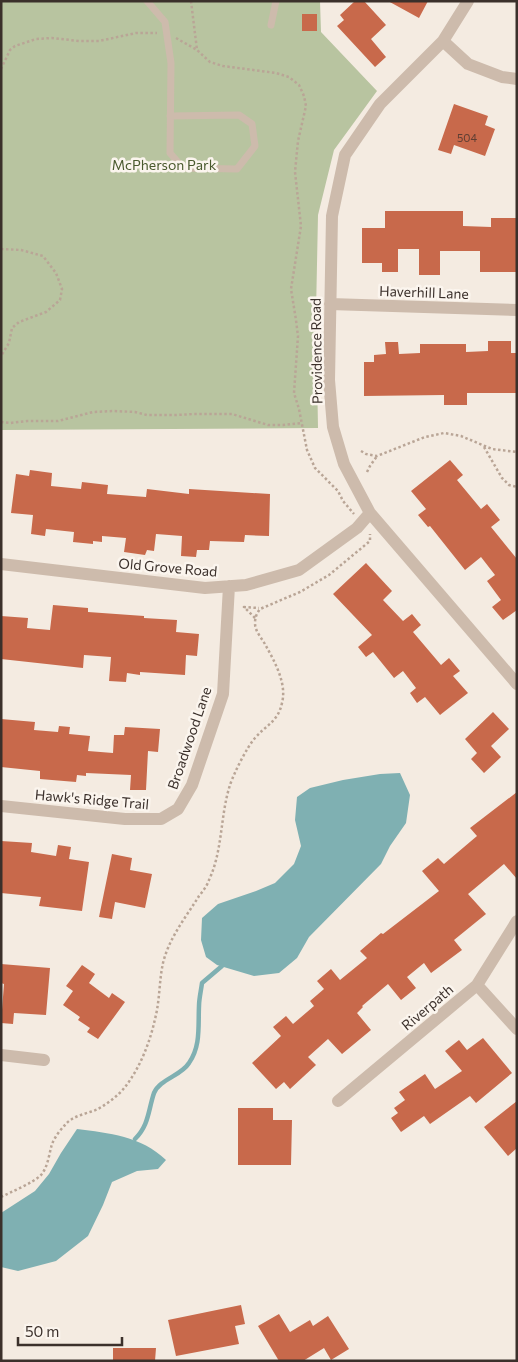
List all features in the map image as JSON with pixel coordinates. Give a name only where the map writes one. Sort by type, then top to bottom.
[{"type":"street","name":"Providence Road","points":[[468,1],[443,40],[380,104],[345,154],[332,216],[329,380],[333,427],[344,464],[366,518],[517,684]]},
{"type":"street","points":[[443,40],[468,64],[502,77],[517,79]]},
{"type":"street","name":"Haverhill Lane","points":[[330,304],[517,310]]},
{"type":"street","name":"Old Grove Road","points":[[1,564],[205,588],[246,585],[299,570],[357,528],[366,518]]},
{"type":"street","name":"Broadwood Lane","points":[[178,809],[192,785],[223,694],[229,586]]},
{"type":"street","name":"Hawk's Ridge Trail","points":[[1,806],[125,819],[161,819],[178,809]]},
{"type":"street","name":"Riverpath","points":[[338,1101],[477,985],[517,922]]},
{"type":"street","points":[[477,985],[517,1029]]},
{"type":"street","points":[[1,1055],[44,1060]]},
{"type":"lane","points":[[147,1],[165,22],[167,34],[171,63],[170,116],[170,153],[182,168],[236,169],[256,146],[252,124],[239,114],[170,116]]},
{"type":"lane","points":[[271,25],[276,1]]},
{"type":"path","points":[[191,1],[197,50]]},
{"type":"path","points":[[1,69],[10,50],[15,46],[36,39],[52,38],[89,42],[108,40],[136,33],[152,33],[167,34],[186,42],[210,62],[224,66],[276,73],[289,77],[299,85],[306,106],[298,141],[295,172],[301,226],[291,289],[298,336],[294,393],[307,450],[315,468],[344,501],[366,518],[370,541],[329,575],[300,592],[260,609],[244,607],[256,618]]},
{"type":"path","points":[[1,249],[21,250],[44,256],[56,273],[62,289],[60,300],[46,312],[19,322],[12,328],[9,343],[1,356]]},
{"type":"path","points":[[1,422],[58,421],[93,412],[114,411],[135,412],[147,415],[232,414],[268,425],[302,422]]},
{"type":"path","points":[[361,451],[377,456],[425,437],[444,433],[462,436],[492,449],[517,452]]},
{"type":"path","points":[[483,446],[502,478],[509,485],[517,487]]},
{"type":"path","points":[[368,472],[377,456]]},
{"type":"path","points":[[1,1198],[39,1177],[45,1170],[53,1142],[66,1123],[77,1116],[98,1109],[116,1097],[136,1070],[148,1044],[156,1018],[163,962],[175,934],[209,882],[216,861],[230,783],[254,738],[269,726],[280,712],[283,701],[283,690],[276,665],[256,632],[255,623],[260,609]]},
{"type":"green space","name":"McPherson Park","points":[[1,1],[320,1],[321,32],[377,91],[334,150],[318,215],[316,313],[318,428],[1,430]]},
{"type":"water","points":[[400,773],[410,795],[406,823],[390,846],[381,864],[309,937],[297,958],[279,973],[254,976],[217,965],[206,957],[201,940],[202,918],[218,904],[275,883],[294,864],[301,846],[295,820],[297,797],[310,788],[343,780]]},
{"type":"water","points":[[77,1129],[124,1137],[146,1146],[166,1160],[158,1169],[137,1171],[112,1182],[88,1236],[56,1261],[18,1271],[1,1267],[1,1213],[35,1191],[49,1174]]},
{"type":"building","points":[[355,1],[364,1],[386,25],[371,39],[386,57],[375,67],[337,26],[344,20],[340,15]]},
{"type":"building","points":[[388,1],[428,1],[419,18]]},
{"type":"building","points":[[302,14],[317,14],[317,31],[302,31]]},
{"type":"building","points":[[454,104],[488,116],[485,125],[495,129],[485,156],[454,145],[451,154],[438,150]]},
{"type":"building","points":[[385,211],[463,211],[463,226],[491,227],[491,218],[517,218],[517,272],[480,272],[480,251],[440,251],[440,275],[419,275],[419,249],[398,249],[398,272],[382,272],[382,263],[362,263],[362,228],[385,228]]},
{"type":"building","points":[[488,341],[511,341],[511,353],[517,353],[517,393],[467,393],[467,405],[444,405],[444,395],[364,396],[364,362],[374,362],[374,355],[386,354],[385,342],[398,342],[399,354],[420,353],[420,344],[466,344],[466,352],[488,351]]},
{"type":"building","points":[[450,460],[463,475],[457,480],[481,509],[487,504],[500,520],[491,527],[517,559],[517,610],[503,620],[492,607],[501,600],[487,581],[495,575],[481,557],[465,570],[430,526],[428,527],[418,515],[426,509],[411,491]]},
{"type":"building","points":[[30,470],[52,473],[51,486],[81,489],[82,482],[108,485],[107,494],[146,497],[147,489],[189,494],[189,489],[270,494],[269,536],[245,535],[244,542],[210,541],[209,550],[197,550],[196,557],[181,556],[182,536],[156,534],[154,551],[147,550],[145,555],[124,552],[126,538],[102,536],[102,542],[93,541],[93,544],[73,542],[74,532],[46,529],[45,536],[31,534],[33,515],[11,513],[16,474],[29,476]]},
{"type":"building","points":[[366,563],[392,591],[383,600],[403,621],[412,614],[421,625],[413,632],[441,665],[449,658],[460,671],[453,676],[468,693],[440,715],[425,697],[417,703],[410,693],[416,688],[403,671],[394,678],[373,652],[366,657],[358,647],[372,635],[333,594]]},
{"type":"building","points":[[53,605],[88,608],[88,612],[177,620],[176,632],[199,634],[197,656],[186,655],[185,675],[140,672],[140,675],[127,673],[126,682],[109,681],[111,657],[84,655],[83,668],[1,659],[1,616],[28,618],[27,628],[50,630]]},
{"type":"building","points":[[493,712],[509,729],[491,746],[501,757],[484,773],[471,759],[477,753],[465,739]]},
{"type":"building","points":[[1,719],[35,722],[34,730],[58,732],[59,726],[70,727],[69,734],[90,736],[88,751],[113,753],[114,735],[124,735],[125,727],[160,729],[158,752],[148,751],[146,790],[130,790],[131,775],[86,773],[86,776],[77,775],[76,782],[40,779],[40,771],[1,767]]},
{"type":"building","points":[[517,792],[517,879],[504,864],[468,894],[486,914],[454,940],[462,950],[431,973],[424,963],[407,977],[416,988],[401,1000],[388,984],[362,1006],[357,1013],[371,1030],[342,1054],[328,1039],[308,1057],[316,1065],[290,1089],[284,1082],[276,1089],[252,1063],[281,1036],[273,1027],[286,1016],[293,1024],[314,1006],[310,1001],[324,989],[317,981],[331,969],[340,980],[367,958],[360,951],[381,933],[383,934],[439,891],[422,871],[438,858],[444,864],[477,836],[470,828]]},
{"type":"building","points":[[1,841],[32,843],[31,852],[56,856],[58,845],[71,847],[69,859],[89,862],[82,911],[39,906],[41,897],[1,893]]},
{"type":"building","points":[[112,854],[132,858],[130,870],[152,874],[145,908],[115,902],[112,919],[99,917]]},
{"type":"building","points":[[1,964],[50,968],[46,1015],[14,1013],[13,1024],[1,1023],[4,984],[1,983]]},
{"type":"building","points":[[82,965],[95,974],[89,983],[109,998],[112,993],[125,1002],[98,1039],[87,1032],[90,1028],[78,1020],[80,1017],[63,1005],[73,991],[66,986]]},
{"type":"building","points":[[483,1038],[512,1073],[476,1103],[470,1096],[430,1124],[424,1116],[401,1132],[391,1118],[398,1113],[394,1108],[405,1100],[399,1092],[425,1074],[435,1089],[462,1071],[445,1051],[459,1040],[467,1050]]},
{"type":"building","points":[[517,1101],[517,1148],[508,1156],[484,1127]]},
{"type":"building","points":[[238,1108],[273,1108],[273,1120],[292,1120],[291,1165],[238,1165]]},
{"type":"building","points":[[241,1305],[245,1324],[235,1326],[239,1344],[176,1356],[168,1320]]},
{"type":"building","points":[[279,1314],[290,1332],[310,1320],[313,1326],[328,1316],[349,1349],[331,1360],[324,1348],[303,1361],[279,1361],[258,1326]]},
{"type":"building","points":[[113,1348],[156,1348],[155,1361],[113,1361]]},
{"type":"waterway","points":[[135,1139],[146,1123],[157,1088],[181,1071],[193,1056],[198,1036],[202,983],[222,966]]}]
